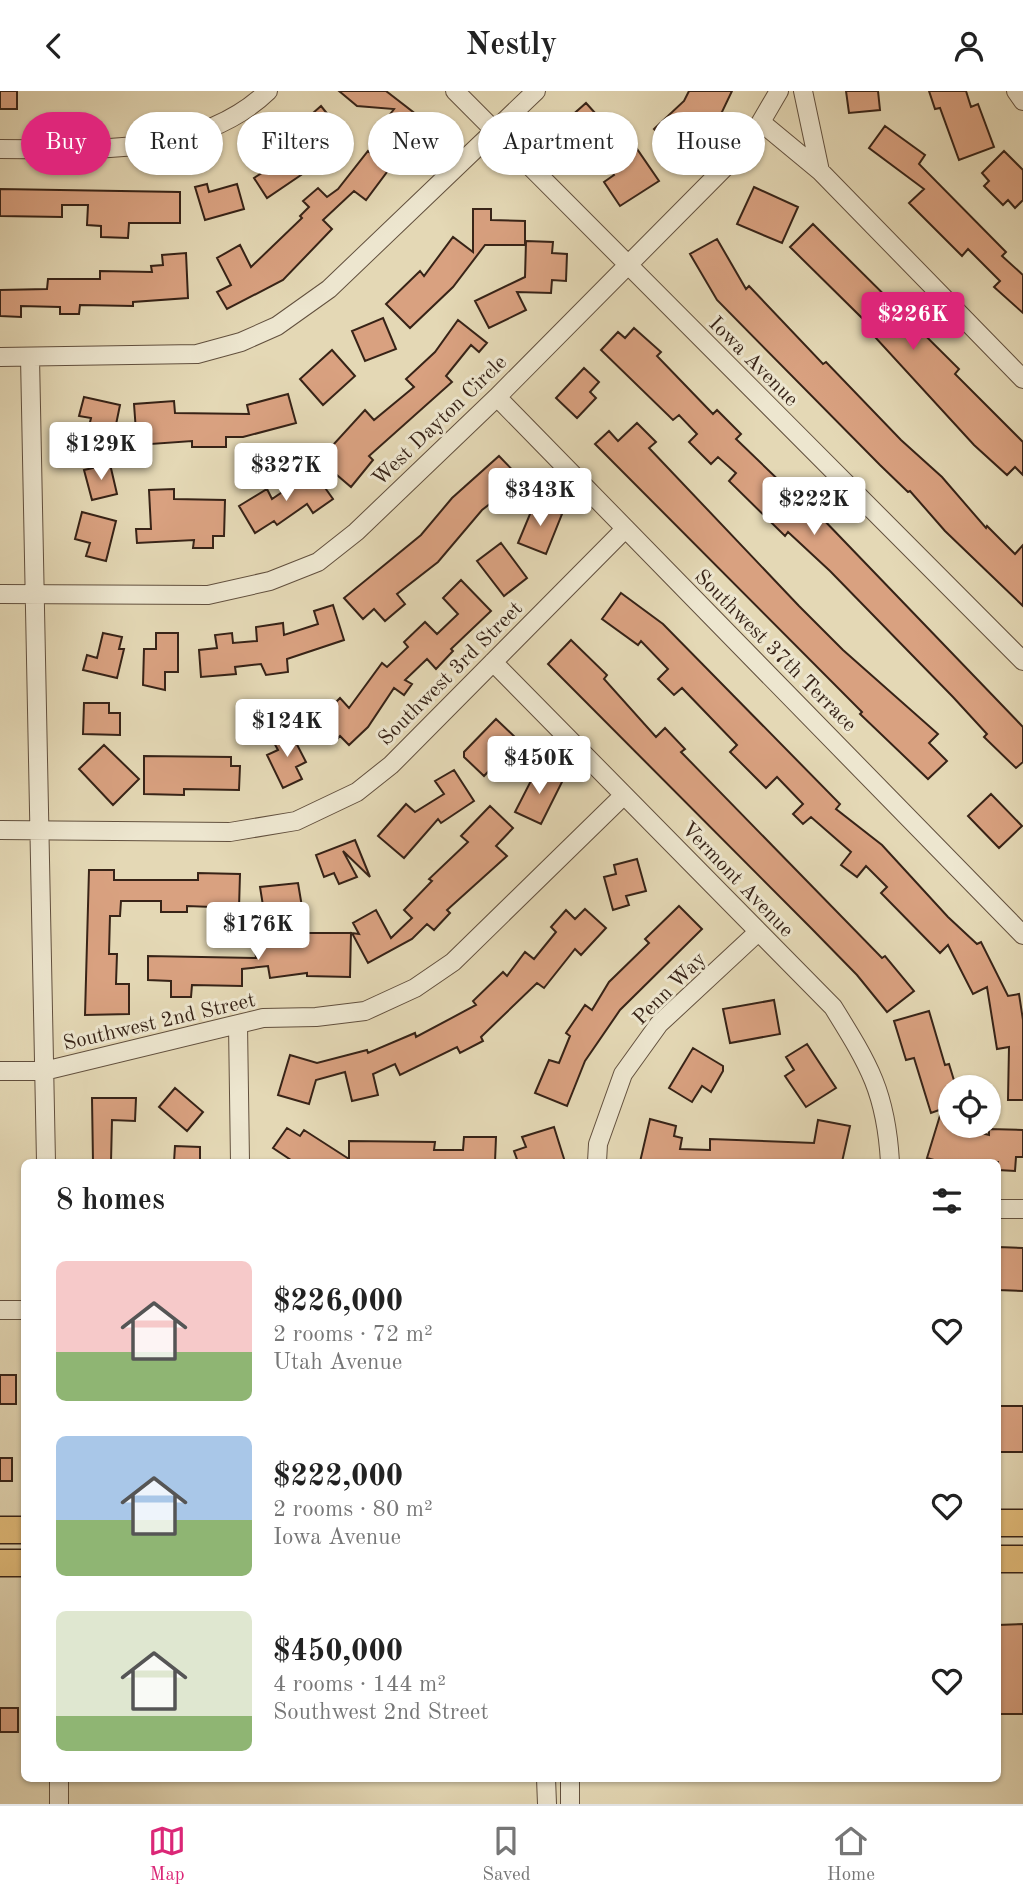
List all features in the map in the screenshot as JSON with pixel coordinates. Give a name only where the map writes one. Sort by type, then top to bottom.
[{"type":"main road","points":[[1001,1523],[1023,1523]]},
{"type":"main road","points":[[0,1530],[21,1530]]},
{"type":"main road","points":[[1001,1559],[1023,1559]]},
{"type":"main road","points":[[0,1563],[21,1563]]},
{"type":"street","points":[[0,149],[96,148],[159,143],[209,127],[257,101],[268,91]]},
{"type":"street","name":"Iowa Avenue","points":[[455,91],[478,114]]},
{"type":"street","points":[[516,112],[536,91]]},
{"type":"street","name":"West Dayton Circle","points":[[765,117],[779,91]]},
{"type":"street","points":[[803,91],[820,171]]},
{"type":"street","points":[[1016,91],[1023,101]]},
{"type":"street","points":[[765,125],[820,171],[1023,379]]},
{"type":"street","points":[[0,357],[197,354],[241,342],[277,326],[329,289],[478,149]]},
{"type":"street","name":"Iowa Avenue","points":[[538,175],[1023,661]]},
{"type":"street","name":"West Dayton Circle","points":[[0,594],[208,594],[270,581],[318,562],[356,532],[497,397],[718,175]]},
{"type":"street","points":[[30,357],[46,1159]]},
{"type":"street","name":"Southwest 37th Terrace","points":[[497,397],[1023,935]]},
{"type":"street","name":"Southwest 3rd Street","points":[[0,830],[230,832],[296,821],[357,792],[391,765],[625,529]]},
{"type":"street","name":"Vermont Avenue","points":[[493,662],[833,1007],[872,1069],[888,1126],[890,1159]]},
{"type":"street","name":"Southwest 2nd Street","points":[[0,1071],[44,1071],[263,1018],[316,1017],[365,1011],[415,988],[453,963],[624,795]]},
{"type":"street","name":"Penn Way","points":[[597,1159],[598,1144],[623,1074],[659,1024],[758,932]]},
{"type":"street","points":[[239,1024],[240,1159]]},
{"type":"street","points":[[1001,1209],[1023,1209]]},
{"type":"street","points":[[0,1310],[21,1310]]},
{"type":"street","points":[[59,1782],[59,1804]]},
{"type":"street","points":[[546,1782],[547,1804]]},
{"type":"street","points":[[570,1782],[570,1804]]},
{"type":"building","points":[[0,91],[17,91],[17,109],[0,109]]},
{"type":"building","points":[[339,91],[386,91],[413,112],[392,112],[394,109],[357,106]]},
{"type":"building","points":[[689,91],[732,91],[722,112],[672,112],[684,101]]},
{"type":"building","points":[[846,91],[878,91],[880,110],[849,113]]},
{"type":"building","points":[[929,91],[966,91],[971,107],[978,104],[994,147],[959,160],[940,108],[935,109]]},
{"type":"building","points":[[586,103],[594,112],[576,112]]},
{"type":"building","points":[[321,106],[326,112],[314,112]]},
{"type":"building","points":[[885,126],[925,155],[919,164],[1006,252],[1002,256],[1023,275],[1023,313],[994,287],[1000,281],[968,249],[962,256],[909,203],[924,189],[869,148]]},
{"type":"building","points":[[638,150],[652,175],[659,181],[620,206],[604,182],[614,175],[638,175]]},
{"type":"building","points":[[368,151],[368,175],[385,175],[366,200],[354,191],[323,220],[332,229],[283,280],[227,309],[217,292],[231,285],[217,258],[240,245],[251,267],[302,218],[300,216],[309,207],[303,201],[318,188],[327,197],[338,189],[349,175],[354,175],[354,169]]},
{"type":"building","points":[[1004,151],[1023,170],[1023,200],[1015,208],[1008,200],[1003,205],[984,186],[989,181],[982,173]]},
{"type":"building","points":[[259,175],[301,175],[267,198],[254,178]]},
{"type":"building","points":[[207,184],[209,192],[237,184],[244,209],[205,220],[195,187]]},
{"type":"building","points":[[754,187],[798,207],[782,243],[737,224]]},
{"type":"building","points":[[0,189],[180,192],[180,223],[129,223],[128,238],[101,237],[101,226],[87,225],[88,205],[62,205],[62,217],[0,216]]},
{"type":"building","points":[[473,209],[491,209],[491,220],[525,221],[525,245],[485,245],[453,287],[410,328],[386,304],[420,271],[424,276],[453,237],[473,252]]},
{"type":"building","points":[[813,224],[959,369],[955,374],[1023,442],[1023,475],[1015,467],[1007,475],[974,445],[863,324],[865,321],[790,247]]},
{"type":"building","points":[[717,239],[746,289],[749,286],[823,364],[826,362],[901,440],[942,477],[986,528],[987,526],[1015,554],[1023,545],[1023,606],[945,531],[910,491],[880,465],[717,300],[690,254]]},
{"type":"building","points":[[526,241],[553,242],[552,253],[567,254],[566,281],[552,280],[551,293],[517,292],[526,310],[489,328],[475,301],[525,277]]},
{"type":"building","points":[[186,253],[188,298],[133,302],[133,306],[80,305],[79,314],[60,314],[60,307],[21,306],[21,317],[0,316],[0,290],[47,289],[48,279],[100,279],[100,271],[152,272],[151,266],[163,265],[162,255]]},
{"type":"building","points":[[383,318],[396,349],[365,361],[352,331]]},
{"type":"building","points":[[458,320],[487,343],[479,352],[471,345],[446,376],[452,382],[369,456],[373,460],[351,487],[324,464],[328,461],[322,457],[365,410],[374,420],[414,387],[406,379],[435,352]]},
{"type":"building","points":[[634,328],[661,352],[657,356],[713,414],[717,410],[741,434],[736,439],[818,518],[820,516],[1023,727],[1023,762],[1016,768],[984,737],[987,734],[953,697],[830,571],[788,532],[785,536],[729,481],[736,473],[718,457],[711,464],[689,442],[697,434],[679,415],[673,420],[601,350],[618,332],[625,338]]},
{"type":"building","points":[[332,350],[355,376],[323,405],[300,379]]},
{"type":"building","points":[[584,368],[599,382],[590,392],[596,398],[577,418],[556,398]]},
{"type":"building","points":[[288,394],[296,423],[243,437],[226,437],[226,447],[192,447],[192,441],[137,445],[134,404],[174,401],[175,413],[249,414],[247,405]]},
{"type":"building","points":[[84,397],[120,405],[112,444],[86,439],[91,418],[79,416]]},
{"type":"building","points":[[637,423],[656,442],[649,448],[799,606],[843,650],[938,734],[929,743],[947,761],[928,779],[860,714],[862,712],[595,444],[609,431],[618,441]]},
{"type":"building","points":[[499,456],[525,483],[525,488],[508,504],[500,496],[482,510],[438,562],[397,594],[405,604],[385,621],[374,609],[363,619],[344,598],[421,535],[452,498]]},
{"type":"building","points":[[110,464],[117,494],[92,500],[84,470]]},
{"type":"building","points":[[313,471],[333,499],[313,513],[307,504],[277,525],[274,521],[255,533],[239,506],[267,489],[272,499]]},
{"type":"building","points":[[174,489],[174,499],[225,500],[224,536],[213,536],[213,548],[193,548],[194,540],[137,543],[136,529],[151,529],[149,490]]},
{"type":"building","points":[[535,502],[562,514],[546,554],[518,543]]},
{"type":"building","points":[[82,512],[116,521],[106,561],[86,556],[90,543],[75,539]]},
{"type":"building","points":[[501,543],[527,578],[504,596],[477,561]]},
{"type":"building","points":[[461,580],[491,611],[451,649],[453,651],[436,669],[427,659],[405,680],[412,684],[404,695],[394,688],[368,727],[349,745],[340,736],[333,743],[314,724],[340,698],[349,708],[382,663],[387,667],[408,647],[404,642],[425,622],[437,634],[458,614],[443,598]]},
{"type":"building","points":[[621,593],[663,624],[840,804],[836,809],[882,845],[948,917],[977,944],[981,942],[1008,996],[1019,994],[1023,1020],[1023,1100],[1008,1100],[1009,1047],[997,1049],[987,987],[973,994],[948,945],[940,953],[881,893],[887,887],[866,866],[857,877],[841,865],[851,852],[811,817],[803,824],[793,814],[803,804],[777,777],[766,788],[730,752],[737,745],[682,688],[674,695],[658,679],[668,669],[641,641],[638,645],[602,619]]},
{"type":"building","points":[[333,605],[344,640],[287,659],[288,672],[266,675],[261,664],[235,667],[236,674],[201,677],[199,650],[217,648],[215,635],[232,633],[233,643],[257,641],[256,627],[283,623],[284,635],[318,624],[314,611]]},
{"type":"building","points":[[103,633],[122,637],[119,649],[124,649],[117,678],[83,670],[87,655],[97,658]]},
{"type":"building","points":[[156,633],[178,633],[178,672],[165,672],[165,690],[143,685],[144,649],[156,649]]},
{"type":"building","points":[[571,640],[607,675],[604,679],[656,737],[665,728],[685,749],[681,752],[882,958],[885,956],[914,991],[887,1012],[857,975],[548,664]]},
{"type":"building","points":[[84,703],[109,703],[109,713],[120,713],[120,735],[83,734]]},
{"type":"building","points":[[496,719],[518,740],[484,776],[464,757],[464,752]]},
{"type":"building","points":[[290,731],[306,762],[296,767],[302,779],[283,788],[267,755],[278,750],[272,739]]},
{"type":"building","points":[[104,745],[139,779],[113,805],[79,769]]},
{"type":"building","points":[[144,756],[231,757],[231,766],[240,766],[239,790],[184,789],[184,795],[144,794]]},
{"type":"building","points":[[538,767],[563,780],[541,824],[515,812]]},
{"type":"building","points":[[454,770],[474,801],[441,823],[438,819],[404,858],[378,836],[406,804],[415,812],[444,794],[435,781]]},
{"type":"building","points":[[991,794],[1022,826],[999,848],[968,816]]},
{"type":"building","points":[[490,806],[513,828],[496,846],[507,856],[447,910],[450,913],[434,930],[427,924],[412,939],[368,963],[352,933],[359,934],[353,923],[376,910],[391,938],[412,918],[404,910],[432,881],[429,879],[468,842],[461,836]]},
{"type":"building","points":[[355,840],[370,877],[343,851],[357,877],[339,884],[334,873],[324,877],[316,855]]},
{"type":"building","points":[[637,859],[646,891],[626,896],[629,905],[613,910],[604,877],[616,874],[614,865]]},
{"type":"building","points":[[89,870],[114,870],[114,880],[198,880],[198,873],[240,874],[239,908],[187,906],[187,912],[161,912],[161,901],[121,901],[120,916],[110,916],[109,954],[117,954],[116,984],[129,984],[129,1014],[85,1015]]},
{"type":"building","points":[[298,883],[302,907],[264,912],[260,887]]},
{"type":"building","points":[[679,906],[702,929],[620,1010],[585,1061],[567,1106],[535,1093],[549,1060],[559,1063],[570,1036],[566,1033],[585,1005],[592,1010],[609,982],[649,943],[645,939]]},
{"type":"building","points":[[585,909],[606,928],[581,955],[575,949],[544,988],[537,983],[481,1037],[483,1041],[460,1053],[457,1047],[400,1075],[395,1064],[373,1074],[378,1095],[352,1101],[345,1072],[316,1080],[309,1104],[278,1095],[290,1055],[317,1063],[367,1050],[368,1053],[415,1033],[416,1037],[476,1005],[473,1001],[503,972],[507,976],[525,952],[534,959],[556,932],[551,927],[566,910],[575,919]]},
{"type":"building","points":[[306,933],[351,933],[350,977],[307,976],[307,973],[270,978],[268,966],[242,969],[242,986],[192,985],[191,997],[171,997],[171,981],[148,980],[148,956],[256,958],[254,939]]},
{"type":"building","points":[[774,1000],[780,1034],[730,1043],[723,1009]]},
{"type":"building","points":[[929,1011],[945,1065],[949,1064],[952,1075],[938,1075],[938,1110],[931,1113],[914,1058],[906,1060],[894,1021]]},
{"type":"building","points":[[807,1044],[836,1088],[806,1107],[785,1076],[794,1070],[786,1057]]},
{"type":"building","points":[[693,1048],[723,1066],[723,1071],[711,1092],[702,1086],[692,1102],[669,1088]]},
{"type":"building","points":[[175,1088],[203,1112],[187,1131],[159,1107]]},
{"type":"building","points":[[92,1098],[136,1098],[135,1121],[112,1120],[111,1159],[93,1159]]},
{"type":"building","points":[[650,1119],[676,1126],[674,1136],[682,1138],[680,1149],[710,1150],[710,1139],[814,1143],[818,1120],[850,1126],[843,1159],[641,1159]]},
{"type":"building","points":[[938,1122],[938,1138],[1001,1138],[1001,1129],[1023,1130],[1023,1157],[1016,1157],[1015,1171],[1001,1170],[1001,1159],[927,1158]]},
{"type":"building","points":[[554,1127],[564,1159],[517,1159],[514,1151],[526,1147],[522,1137]]},
{"type":"building","points":[[287,1128],[300,1136],[304,1130],[349,1159],[290,1159],[273,1148]]},
{"type":"building","points":[[464,1137],[496,1137],[495,1159],[349,1159],[349,1141],[435,1142],[434,1150],[463,1150]]},
{"type":"building","points":[[175,1146],[200,1147],[200,1159],[174,1159]]},
{"type":"building","points":[[1001,1247],[1023,1248],[1023,1291],[1001,1290]]},
{"type":"building","points":[[0,1375],[16,1375],[16,1404],[0,1404]]},
{"type":"building","points":[[1001,1406],[1023,1406],[1023,1452],[1001,1452]]},
{"type":"building","points":[[0,1458],[12,1458],[12,1481],[0,1481]]},
{"type":"building","points":[[1023,1624],[1023,1714],[1001,1714],[1001,1625]]},
{"type":"building","points":[[0,1708],[18,1708],[18,1732],[0,1732]]}]
